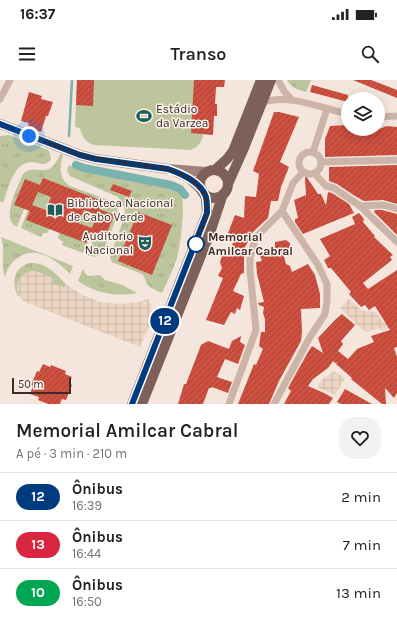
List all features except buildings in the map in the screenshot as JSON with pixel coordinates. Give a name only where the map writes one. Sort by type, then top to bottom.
[{"type":"main road","points":[[132,404],[207,213],[206,198],[200,186],[201,178],[227,159],[233,151],[261,80]]},
{"type":"main road","points":[[203,192],[212,198],[216,198],[227,190],[228,184],[271,80]]},
{"type":"main road","points":[[211,171],[223,173],[228,180],[228,184]]},
{"type":"main road","points":[[142,404],[212,228],[223,194]]},
{"type":"street","points":[[0,99],[10,80]]},
{"type":"street","points":[[278,80],[281,87],[292,100]]},
{"type":"street","points":[[262,103],[273,99],[292,100],[341,112]]},
{"type":"street","points":[[313,152],[328,109]]},
{"type":"street","points":[[385,117],[397,116]]},
{"type":"street","points":[[0,118],[0,123],[80,155],[96,159],[168,169],[211,171]]},
{"type":"street","points":[[306,152],[313,152],[319,156],[321,162],[319,168],[311,174],[303,172],[299,166],[299,159],[306,152]]},
{"type":"street","points":[[321,162],[397,160]]},
{"type":"street","points":[[168,169],[189,178],[203,192]]},
{"type":"street","points":[[229,404],[256,330],[250,270],[250,258],[253,246],[257,236],[282,211],[293,183],[303,172]]},
{"type":"street","points":[[314,173],[326,186],[334,188],[360,206],[397,242]]},
{"type":"street","points":[[360,206],[383,205],[397,209]]},
{"type":"street","points":[[274,404],[302,349],[325,314],[328,301],[327,284],[318,265],[282,211]]},
{"type":"green space","name":"Estádio da Varzea","points":[[77,80],[214,80],[211,135],[203,134],[202,140],[199,144],[190,150],[91,144],[84,138],[80,128],[75,127]]},
{"type":"green space","points":[[287,80],[311,80],[306,92],[295,88]]},
{"type":"green space","points":[[9,135],[48,150],[51,160],[45,164],[30,162],[19,167],[9,184],[3,203],[0,201],[0,136]]},
{"type":"green space","points":[[60,154],[63,155],[61,172],[66,183],[70,186],[111,201],[117,207],[118,214],[103,252],[98,256],[94,257],[87,255],[94,238],[91,236],[83,253],[62,245],[63,242],[58,238],[59,233],[50,229],[47,233],[43,233],[41,237],[21,228],[28,210],[24,209],[17,227],[12,223],[10,210],[14,194],[23,174],[32,169],[47,170],[51,168],[56,163]]},
{"type":"green space","points":[[69,165],[85,172],[167,186],[180,192],[183,215],[178,253],[174,267],[162,293],[148,285],[142,274],[112,262],[110,258],[124,218],[124,206],[118,197],[70,176],[67,171]]},
{"type":"green space","points":[[1,237],[73,266],[70,274],[47,256],[33,253],[26,254],[16,259],[10,266],[5,277]]},
{"type":"green space","points":[[29,263],[40,264],[50,269],[66,284],[65,288],[51,283],[53,278],[18,296],[14,281],[15,276],[20,268]]},
{"type":"green space","points":[[83,269],[87,276],[100,275],[105,280],[122,285],[137,293],[114,294],[91,288],[78,281]]},
{"type":"shaded area","points":[[36,271],[53,278],[52,283],[64,288],[66,284],[82,295],[100,302],[120,304],[139,302],[148,299],[151,305],[150,309],[155,312],[140,347],[23,301],[17,292],[17,284],[20,277],[27,272]]},
{"type":"shaded area","points":[[349,299],[364,311],[376,312],[383,322],[388,320],[392,326],[383,331],[378,328],[367,332],[359,327],[340,308]]},
{"type":"shaded area","points":[[334,371],[345,378],[335,395],[317,387],[323,379]]},
{"type":"waterway","points":[[69,136],[72,80]]},
{"type":"waterway","points":[[76,165],[84,168],[171,185],[180,189],[185,195]]},
{"type":"bus line","name":"12","points":[[0,124],[80,155],[96,159],[168,169],[178,172],[189,178],[202,190],[206,198],[207,213],[196,244],[132,404]]},
{"type":"place","name":"Estádio da Varzea","points":[[144,116]]},
{"type":"place","name":"Biblioteca Nacional de Cabo Verde","points":[[55,210]]},
{"type":"place","name":"Auditorio Nacional","points":[[145,243]]},
{"type":"place","name":"Memorial Amilcar Cabral","points":[[196,244]]},
{"type":"route","points":[[29,136],[80,155],[96,159],[168,169],[189,178],[202,190],[207,203],[207,213],[196,244]]}]
